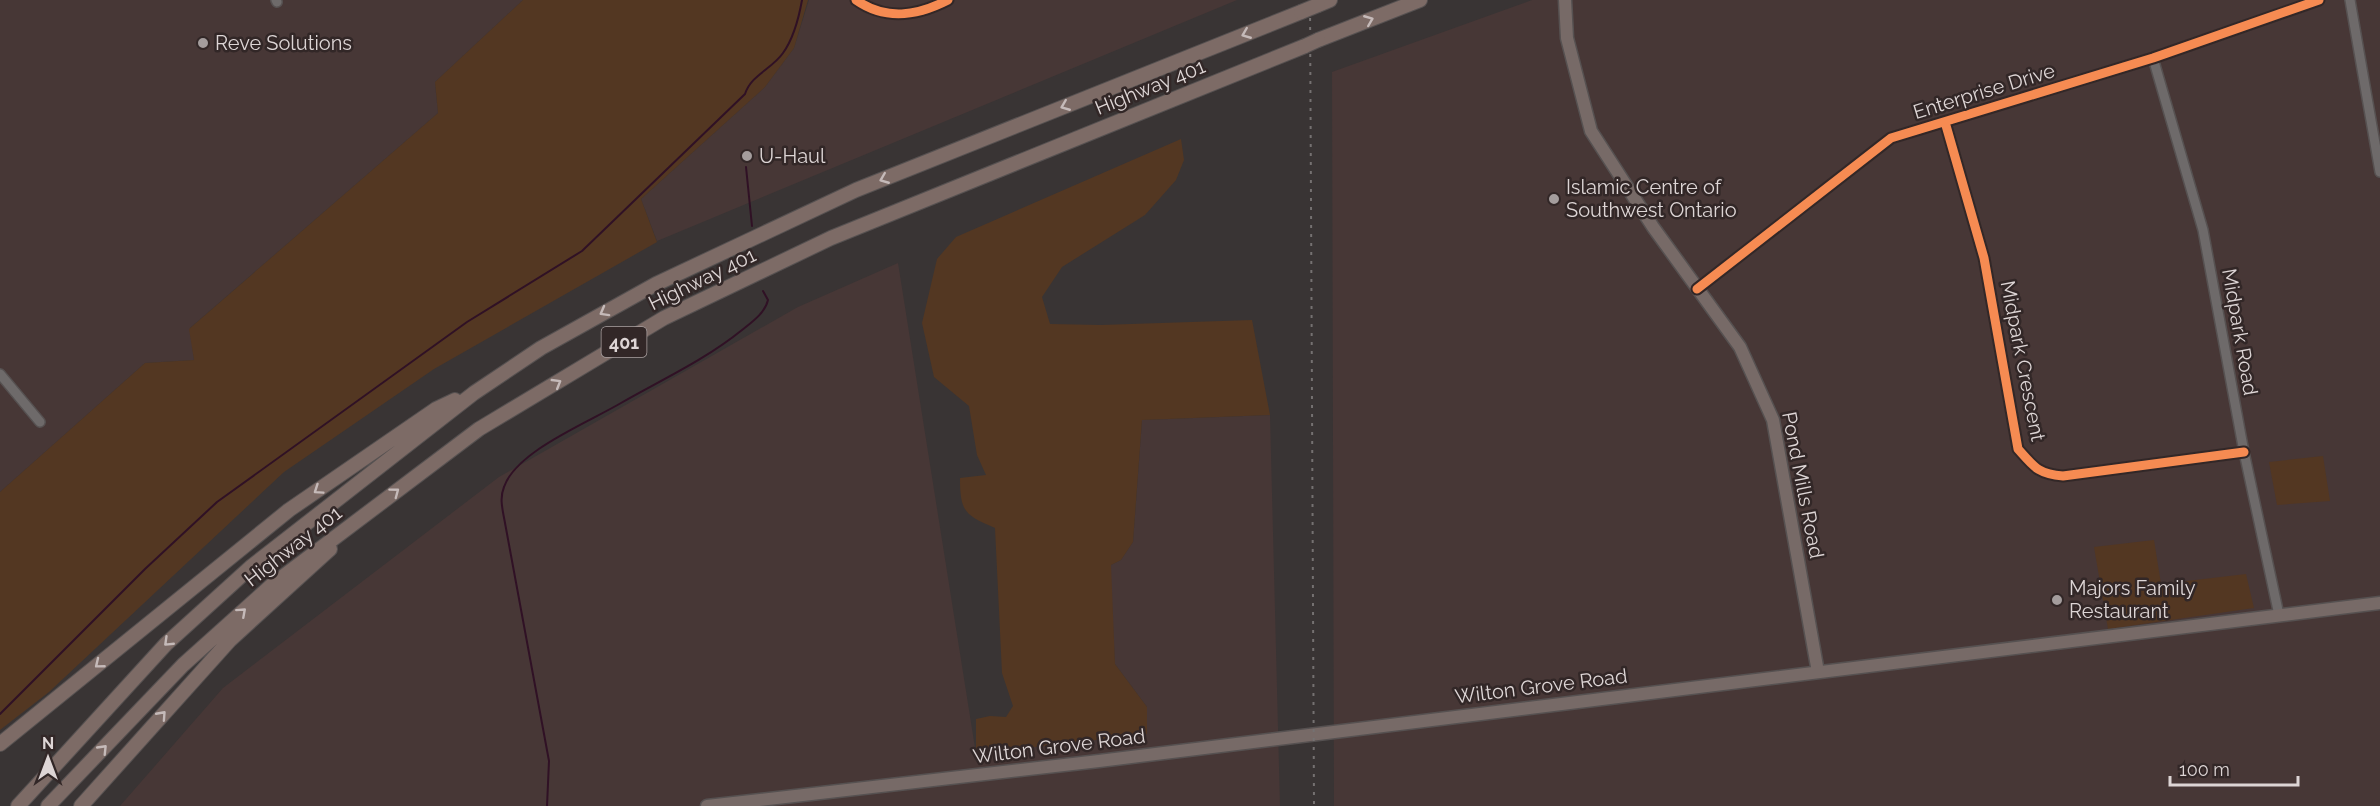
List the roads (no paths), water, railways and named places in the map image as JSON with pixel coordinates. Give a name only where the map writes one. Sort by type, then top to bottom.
[{"type":"highway","name":"Highway 401","points":[[48,806],[183,665],[272,585],[479,429],[664,318],[831,238],[1420,0]]},
{"type":"highway","name":"Highway 401","points":[[18,806],[166,644],[252,566],[474,393],[541,348],[656,284],[856,190],[1324,3]]},
{"type":"highway","points":[[0,744],[289,510],[436,409],[474,393]]},
{"type":"highway","points":[[81,806],[230,640],[327,554],[338,535]]},
{"type":"main road","name":"Pond Mills Road","points":[[1564,0],[1567,38],[1591,131],[1653,227],[1740,347],[1773,420],[1818,672]]},
{"type":"main road","name":"Wilton Grove Road","points":[[707,806],[1099,762],[1818,672],[2139,635],[2380,603]]},
{"type":"street","points":[[856,0],[875,10],[900,15],[920,13],[948,0]]},
{"type":"street","name":"Enterprise Drive","points":[[1697,289],[1891,138],[2153,58],[2319,0]]},
{"type":"street","points":[[2350,0],[2380,172]]},
{"type":"street","name":"Midpark Road","points":[[2153,58],[2203,230],[2244,452],[2279,615]]},
{"type":"street","name":"Midpark Crescent","points":[[1945,122],[1984,258],[2018,449],[2044,474],[2063,476],[2244,452]]},
{"type":"street","points":[[0,374],[39,422]]},
{"type":"waterway","points":[[0,714],[145,569],[217,502],[467,322],[582,251],[745,94],[752,82],[778,59],[793,35],[802,0]]},
{"type":"waterway","points":[[746,167],[752,226]]},
{"type":"waterway","points":[[547,806],[549,761],[502,510],[504,487],[511,474],[538,450],[573,428],[683,369],[728,341],[764,309],[768,300],[763,291]]},
{"type":"railway","points":[[1310,0],[1314,806]]},
{"type":"place","name":"Reve Solutions","points":[[203,43]]},
{"type":"place","name":"U-Haul","points":[[747,156]]},
{"type":"place","name":"Islamic Centre of Southwest Ontario","points":[[1554,199]]},
{"type":"place","name":"Majors Family Restaurant","points":[[2057,600]]}]
